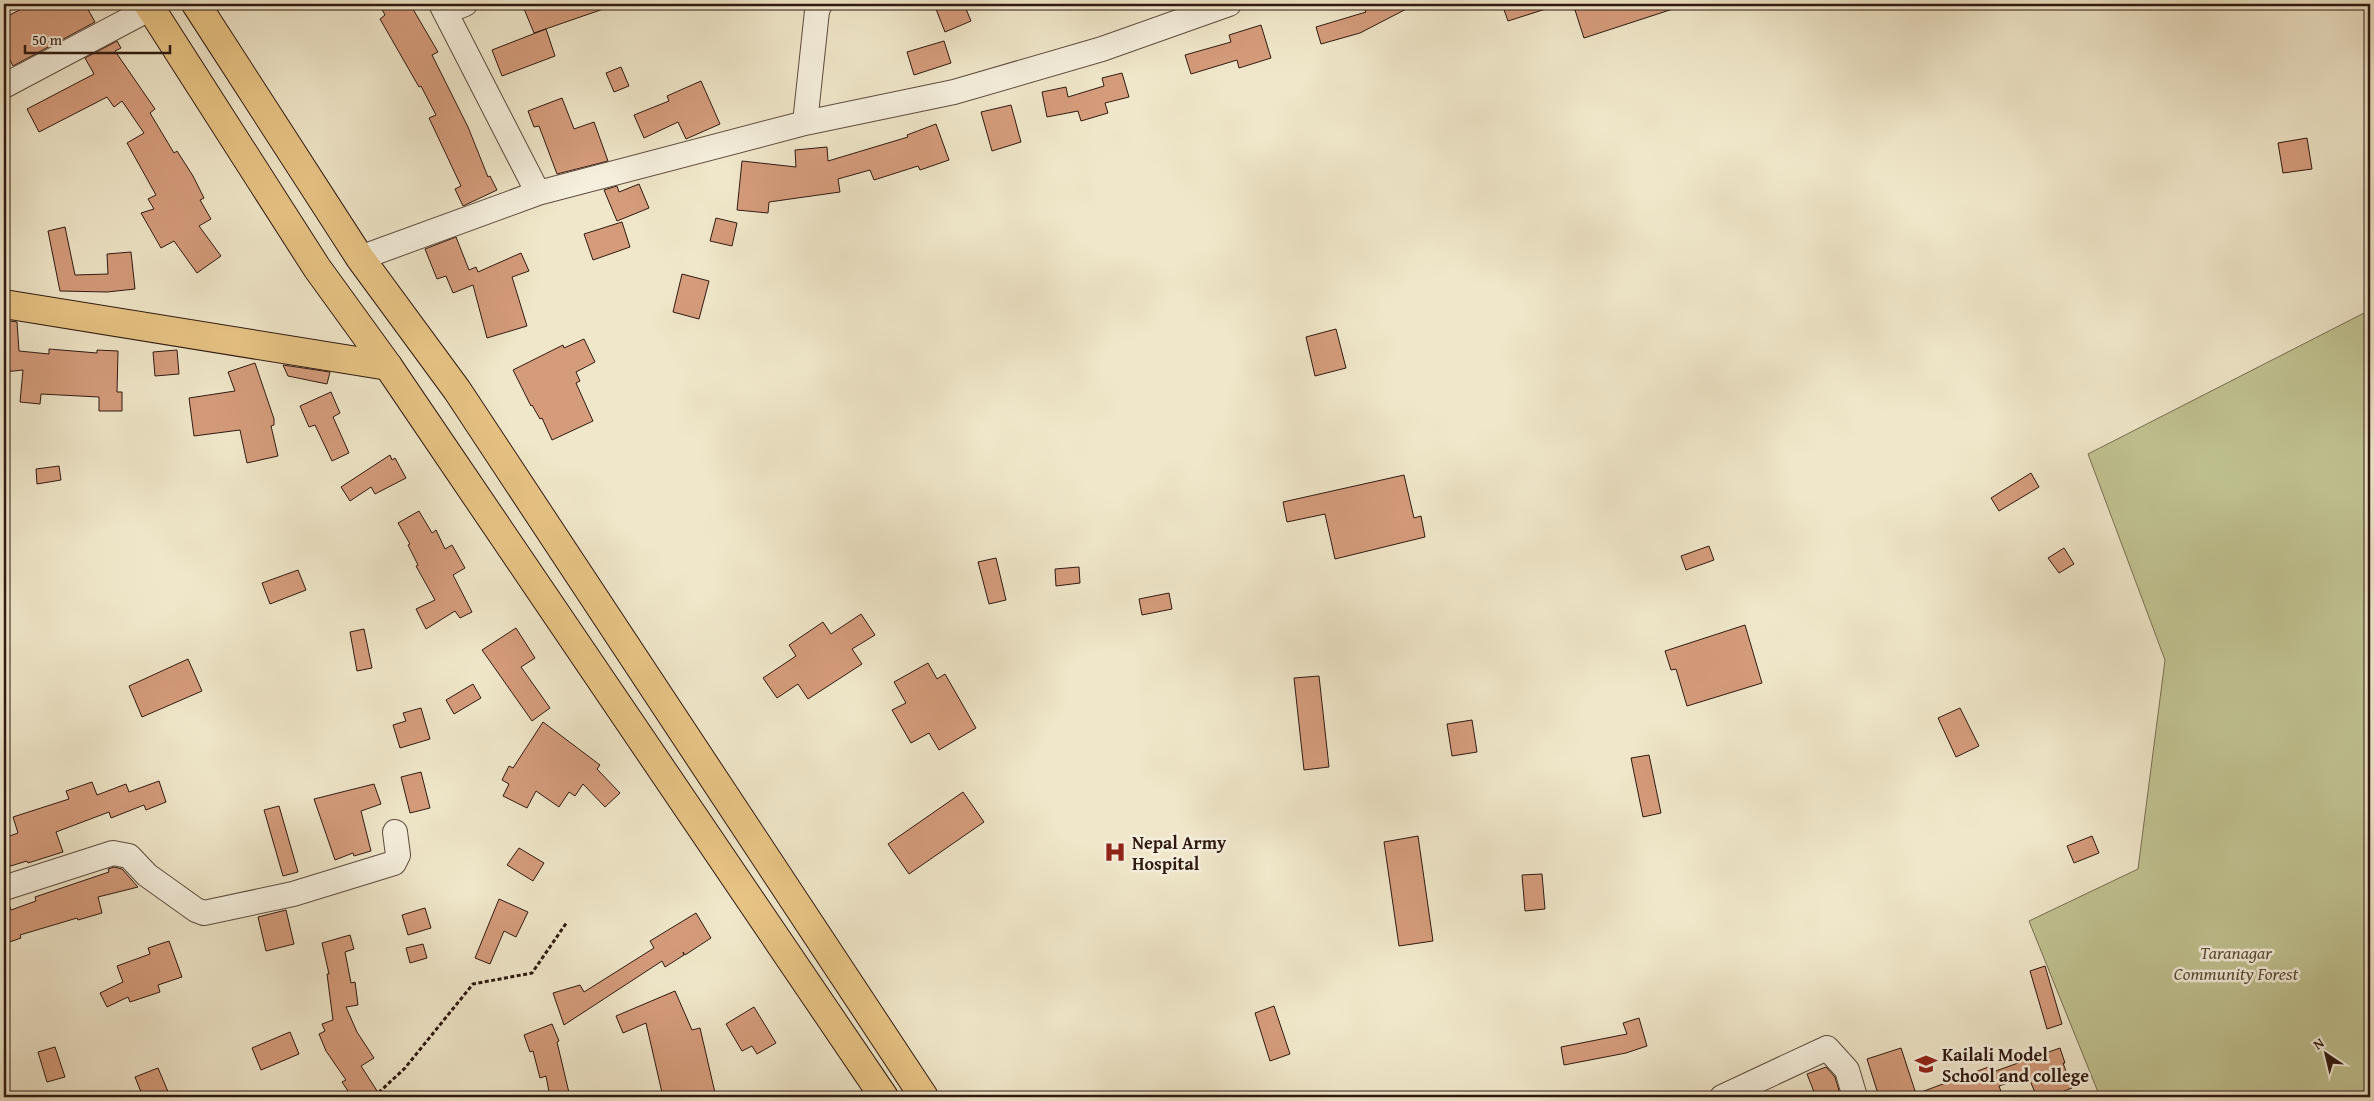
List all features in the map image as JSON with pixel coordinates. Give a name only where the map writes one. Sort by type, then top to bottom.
[{"type":"main road","points":[[196,4],[360,258],[457,390],[924,1097]]},
{"type":"main road","points":[[150,6],[317,268],[388,366],[884,1097]]},
{"type":"main road","points":[[4,304],[388,366]]},
{"type":"street","points":[[805,123],[817,11],[820,4]]},
{"type":"street","points":[[360,258],[538,193],[805,123],[954,92],[1102,49],[1229,4]]},
{"type":"street","points":[[4,86],[150,6]]},
{"type":"street","points":[[450,6],[538,193]]},
{"type":"street","points":[[4,888],[113,852],[129,856],[147,875],[196,910],[204,913],[293,894],[394,864],[398,855],[395,832]]},
{"type":"street","points":[[1722,1097],[1827,1048],[1846,1070],[1855,1097]]},
{"type":"path","points":[[374,1097],[405,1068],[473,984],[532,973],[567,922]]},
{"type":"green space","name":"Taranagar Community Forest","points":[[2370,310],[2370,1097],[2100,1097],[2029,921],[2138,869],[2165,660],[2088,454]]},
{"type":"building","points":[[31,4],[85,4],[95,22],[13,66],[9,58],[4,61],[4,18]]},
{"type":"building","points":[[379,4],[410,4],[438,52],[432,55],[468,127],[488,177],[490,176],[497,190],[463,206],[455,189],[461,186],[429,118],[436,115],[421,86],[419,87],[380,19],[385,15]]},
{"type":"building","points":[[522,4],[612,4],[612,6],[534,33]]},
{"type":"building","points":[[934,4],[964,4],[971,21],[945,32]]},
{"type":"building","points":[[1361,4],[1416,4],[1360,33],[1321,44],[1316,27],[1366,12]]},
{"type":"building","points":[[1502,4],[1551,4],[1552,7],[1508,21]]},
{"type":"building","points":[[1593,4],[1678,4],[1679,7],[1584,38],[1575,10]]},
{"type":"building","points":[[1261,25],[1271,58],[1239,68],[1237,60],[1191,74],[1185,55],[1231,42],[1229,35]]},
{"type":"building","points":[[546,29],[555,56],[502,76],[492,50]]},
{"type":"building","points":[[117,41],[121,48],[115,51],[155,109],[150,113],[174,153],[177,151],[193,176],[204,198],[200,200],[211,219],[199,226],[221,256],[197,273],[174,241],[161,248],[141,213],[154,209],[148,199],[156,195],[127,143],[144,133],[122,101],[114,107],[107,97],[39,132],[27,109],[94,74],[85,58]]},
{"type":"building","points":[[944,41],[951,63],[914,75],[907,52]]},
{"type":"building","points":[[621,67],[629,86],[614,92],[606,73]]},
{"type":"building","points":[[1122,73],[1129,97],[1105,103],[1108,113],[1081,121],[1078,111],[1047,117],[1042,92],[1066,87],[1068,97],[1104,86],[1102,78]]},
{"type":"building","points":[[701,81],[720,124],[686,139],[678,122],[644,138],[634,115],[669,101],[667,96]]},
{"type":"building","points":[[562,98],[574,129],[594,122],[608,161],[557,174],[539,126],[534,127],[528,111]]},
{"type":"building","points":[[1011,105],[1021,142],[992,151],[981,112]]},
{"type":"building","points":[[936,124],[949,160],[920,170],[918,166],[874,180],[870,170],[838,179],[840,192],[769,202],[768,213],[737,210],[742,161],[796,167],[795,150],[827,147],[828,161],[908,137],[907,135]]},
{"type":"building","points":[[2307,138],[2312,169],[2283,173],[2278,143]]},
{"type":"building","points":[[639,184],[649,208],[617,221],[604,190],[617,186],[619,192]]},
{"type":"building","points":[[716,218],[737,223],[732,246],[710,241]]},
{"type":"building","points":[[622,222],[630,247],[593,260],[584,234]]},
{"type":"building","points":[[65,227],[75,275],[108,274],[107,254],[131,252],[135,289],[107,292],[60,291],[48,231]]},
{"type":"building","points":[[456,237],[469,270],[476,267],[478,272],[521,253],[529,271],[512,277],[527,326],[487,338],[473,285],[453,293],[446,276],[437,279],[425,249]]},
{"type":"building","points":[[682,274],[709,281],[699,319],[673,312]]},
{"type":"building","points":[[4,320],[17,322],[19,351],[49,354],[49,349],[97,353],[97,350],[118,351],[117,392],[122,392],[122,411],[99,411],[99,397],[41,394],[40,404],[20,402],[23,370],[4,372]]},
{"type":"building","points":[[1336,329],[1346,368],[1315,376],[1306,337]]},
{"type":"building","points":[[584,339],[595,362],[576,372],[580,381],[576,383],[593,421],[552,440],[542,418],[540,419],[531,406],[513,370],[563,345],[564,348]]},
{"type":"building","points":[[177,350],[179,374],[155,376],[153,352]]},
{"type":"building","points":[[255,363],[274,419],[274,425],[271,426],[278,456],[247,463],[240,430],[194,436],[189,398],[235,391],[228,372]]},
{"type":"building","points":[[283,365],[330,372],[327,384],[288,376]]},
{"type":"building","points":[[331,392],[340,413],[333,417],[349,453],[332,461],[315,425],[309,427],[300,406]]},
{"type":"building","points":[[390,455],[392,460],[395,458],[406,478],[375,494],[371,487],[350,501],[341,487]]},
{"type":"building","points":[[59,466],[61,480],[37,484],[36,469]]},
{"type":"building","points":[[2031,473],[2039,487],[1999,511],[1991,498]]},
{"type":"building","points":[[1404,475],[1414,518],[1421,516],[1425,537],[1335,559],[1325,514],[1287,522],[1283,502]]},
{"type":"building","points":[[419,511],[432,533],[436,530],[445,549],[452,545],[465,568],[453,575],[472,612],[460,618],[455,611],[426,629],[416,609],[435,600],[416,566],[418,565],[408,545],[410,544],[398,523]]},
{"type":"building","points":[[1709,546],[1714,560],[1686,570],[1681,556]]},
{"type":"building","points":[[2064,548],[2074,564],[2059,573],[2048,558]]},
{"type":"building","points":[[996,558],[1006,600],[989,604],[978,562]]},
{"type":"building","points":[[1079,567],[1080,583],[1056,586],[1055,569]]},
{"type":"building","points":[[298,570],[306,590],[270,604],[262,583]]},
{"type":"building","points":[[1169,593],[1172,609],[1142,615],[1139,599]]},
{"type":"building","points":[[861,614],[875,635],[852,649],[862,664],[808,699],[798,684],[777,698],[763,678],[796,656],[789,645],[823,622],[831,634]]},
{"type":"building","points":[[1745,625],[1762,683],[1687,706],[1676,669],[1671,670],[1665,651]]},
{"type":"building","points":[[516,628],[535,658],[521,667],[550,708],[532,721],[482,650]]},
{"type":"building","points":[[364,629],[372,668],[357,671],[350,632]]},
{"type":"building","points":[[188,659],[202,691],[142,717],[129,686]]},
{"type":"building","points":[[928,663],[937,679],[945,674],[976,728],[939,750],[929,733],[911,743],[892,710],[906,703],[894,682]]},
{"type":"building","points":[[1319,676],[1329,767],[1304,770],[1294,678]]},
{"type":"building","points":[[473,684],[481,698],[454,714],[446,700]]},
{"type":"building","points":[[421,708],[430,739],[400,748],[393,725],[406,721],[403,713]]},
{"type":"building","points":[[1960,708],[1979,746],[1956,757],[1938,718]]},
{"type":"building","points":[[1472,720],[1477,752],[1452,756],[1447,724]]},
{"type":"building","points":[[543,722],[600,765],[597,769],[620,793],[605,807],[583,784],[575,796],[569,792],[559,807],[536,791],[527,808],[503,796],[509,784],[502,780],[509,766],[513,768]]},
{"type":"building","points":[[1649,755],[1661,813],[1643,817],[1631,758]]},
{"type":"building","points":[[421,772],[430,808],[410,813],[401,777]]},
{"type":"building","points":[[159,781],[166,802],[146,810],[144,805],[111,818],[109,812],[56,832],[63,852],[4,868],[4,838],[18,833],[13,817],[69,799],[66,791],[92,782],[97,795],[126,784],[129,792]]},
{"type":"building","points":[[374,784],[381,804],[361,811],[371,851],[354,856],[353,853],[335,860],[314,799]]},
{"type":"building","points":[[963,792],[984,822],[909,874],[888,844]]},
{"type":"building","points":[[279,806],[298,872],[283,876],[264,810]]},
{"type":"building","points":[[1418,836],[1433,941],[1399,946],[1384,842]]},
{"type":"building","points":[[2092,836],[2099,853],[2074,863],[2067,846]]},
{"type":"building","points":[[519,848],[544,863],[533,881],[507,865]]},
{"type":"building","points":[[114,867],[122,869],[138,887],[98,897],[102,913],[78,920],[77,918],[20,935],[21,938],[4,944],[4,901],[8,901],[11,910],[36,901],[35,897],[109,872],[108,869]]},
{"type":"building","points":[[1542,874],[1545,909],[1525,911],[1522,875]]},
{"type":"building","points":[[499,899],[528,912],[516,937],[504,931],[490,964],[475,958]]},
{"type":"building","points":[[425,908],[431,928],[408,935],[402,915]]},
{"type":"building","points":[[286,910],[294,944],[266,951],[258,917]]},
{"type":"building","points":[[696,913],[711,938],[685,955],[683,952],[684,955],[665,967],[662,961],[564,1025],[553,993],[580,985],[584,992],[654,948],[650,941]]},
{"type":"building","points":[[350,935],[354,949],[345,952],[351,983],[355,982],[358,1005],[346,1007],[357,1032],[374,1058],[361,1066],[381,1097],[352,1097],[342,1082],[346,1080],[326,1051],[319,1034],[325,1031],[322,1024],[333,1020],[327,974],[329,974],[322,943]]},
{"type":"building","points":[[169,941],[182,977],[158,985],[160,992],[130,1002],[128,997],[107,1007],[100,993],[123,982],[117,966],[150,954],[148,948]]},
{"type":"building","points":[[423,944],[427,958],[410,963],[406,948]]},
{"type":"building","points":[[2045,966],[2062,1024],[2047,1029],[2030,971]]},
{"type":"building","points":[[675,991],[692,1030],[700,1028],[716,1097],[663,1097],[646,1023],[623,1033],[616,1016]]},
{"type":"building","points":[[1274,1006],[1290,1054],[1270,1061],[1255,1013]]},
{"type":"building","points":[[754,1007],[776,1043],[757,1054],[752,1046],[742,1051],[726,1024]]},
{"type":"building","points":[[1639,1018],[1647,1046],[1626,1053],[1564,1065],[1561,1047],[1627,1034],[1623,1023]]},
{"type":"building","points":[[552,1024],[559,1041],[557,1042],[570,1097],[550,1097],[546,1076],[540,1078],[533,1051],[530,1052],[524,1035]]},
{"type":"building","points":[[290,1032],[299,1054],[261,1070],[252,1048]]},
{"type":"building","points":[[55,1047],[65,1077],[47,1082],[38,1052]]},
{"type":"building","points":[[1901,1048],[1916,1094],[1991,1066],[1993,1072],[2060,1048],[2072,1088],[2048,1097],[2037,1097],[2028,1076],[1999,1086],[2003,1097],[1879,1097],[1867,1059]]},
{"type":"building","points":[[1826,1067],[1835,1077],[1841,1097],[1816,1097],[1807,1074]]},
{"type":"building","points":[[158,1068],[169,1094],[161,1097],[143,1097],[135,1077]]},
{"type":"place","name":"Nepal Army Hospital","points":[[1115,852]]},
{"type":"place","name":"Kailali Model School and college","points":[[1926,1064]]}]
